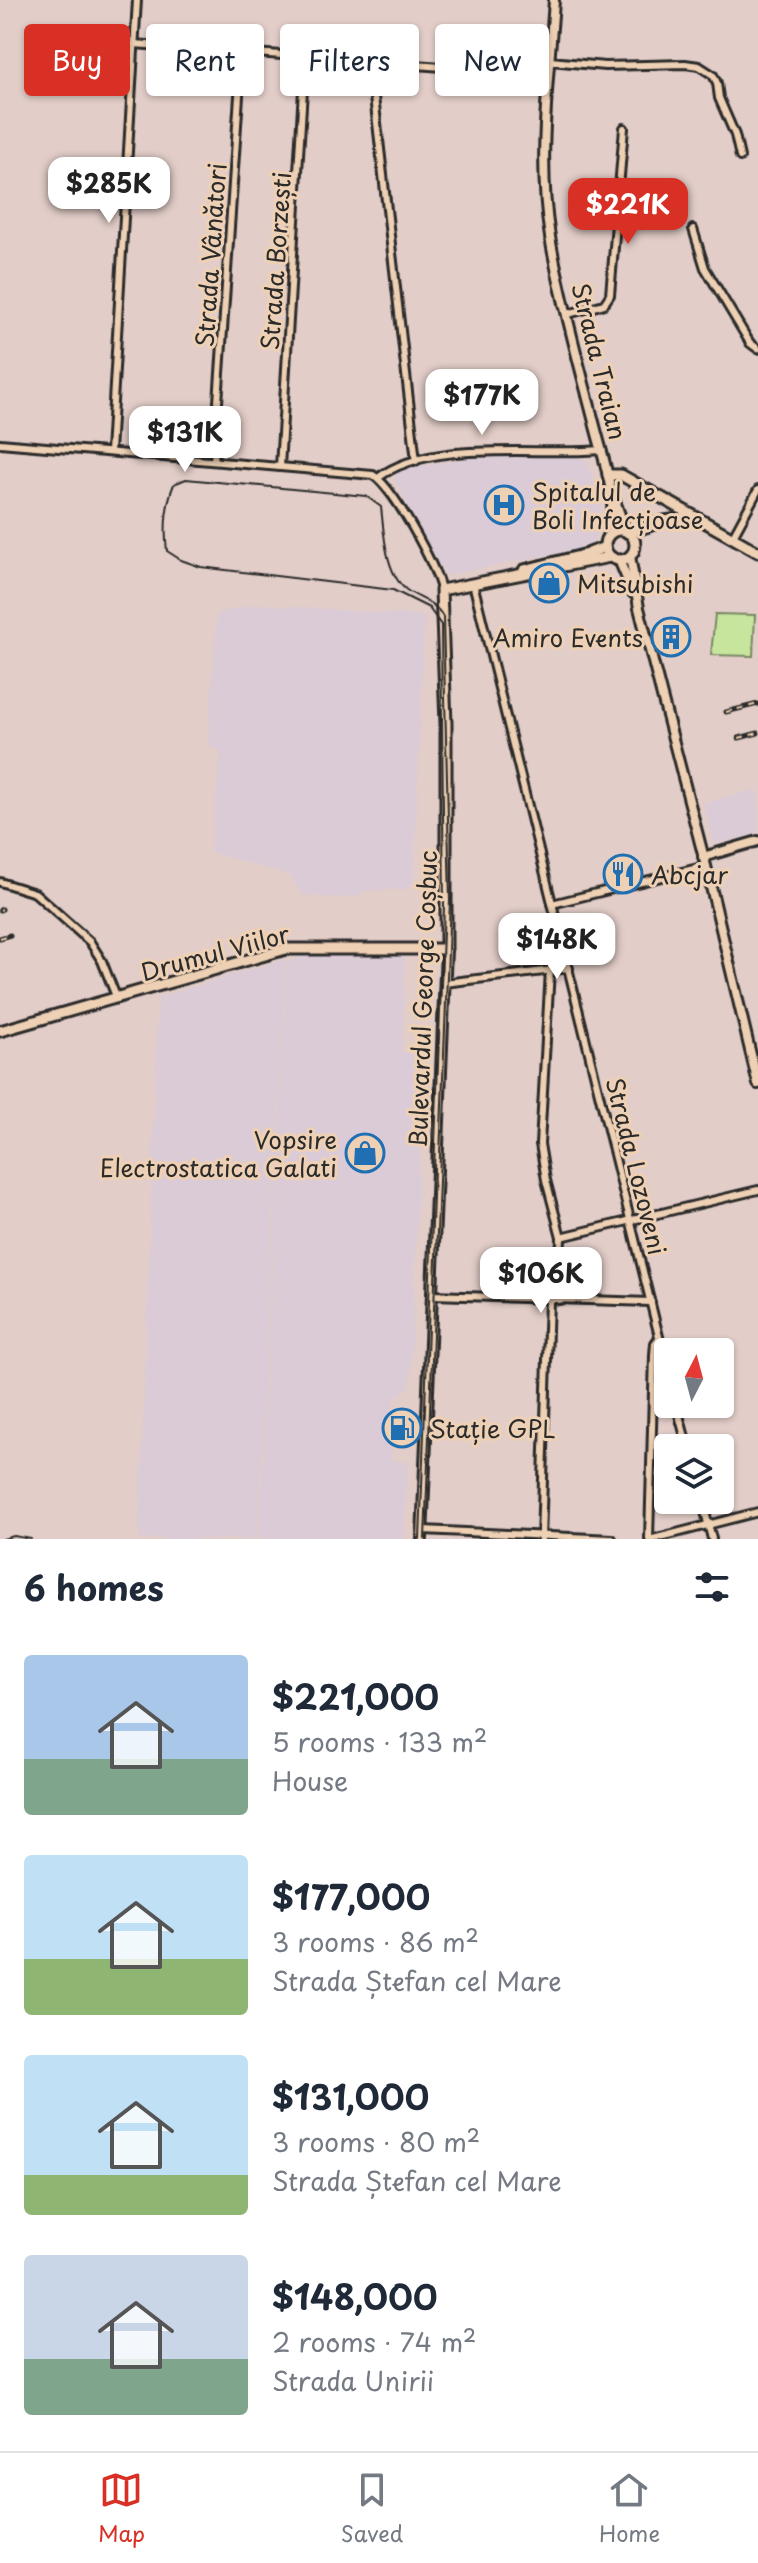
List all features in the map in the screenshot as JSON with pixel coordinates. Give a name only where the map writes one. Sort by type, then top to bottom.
[{"type":"highway","points":[[608,475],[621,475],[758,551]]},
{"type":"highway","points":[[441,590],[587,554],[605,547],[611,533],[695,517]]},
{"type":"highway","points":[[504,576],[630,556],[645,528]]},
{"type":"highway","points":[[627,532],[635,543]]},
{"type":"highway","points":[[605,547],[615,559]]},
{"type":"highway","name":"Bulevardul George Coșbuc","points":[[441,590],[446,724],[446,949]]},
{"type":"highway","name":"Drumul Viilor","points":[[0,1031],[286,949],[446,949]]},
{"type":"main road","name":"Strada Traian","points":[[549,75],[554,0]]},
{"type":"main road","name":"Strada Traian","points":[[547,96],[546,198],[552,246],[612,493],[611,533]]},
{"type":"main road","name":"Strada Traian","points":[[612,493],[627,532]]},
{"type":"main road","points":[[630,556],[639,608],[755,1059],[758,1084]]},
{"type":"main road","points":[[615,559],[639,608]]},
{"type":"main road","points":[[704,862],[758,841]]},
{"type":"main road","name":"Bulevardul George Coșbuc","points":[[423,1534],[446,949]]},
{"type":"street","points":[[110,452],[137,0]]},
{"type":"street","points":[[134,44],[146,45]]},
{"type":"street","points":[[550,61],[605,66],[699,66],[713,75],[717,83],[719,98],[735,135],[740,157]]},
{"type":"street","name":"Strada Vânători","points":[[214,461],[239,96]]},
{"type":"street","name":"Strada Borzești","points":[[280,467],[303,96]]},
{"type":"street","points":[[374,96],[416,461]]},
{"type":"street","points":[[568,314],[604,304],[610,295],[624,128]]},
{"type":"street","points":[[693,229],[705,268],[750,343],[758,349]]},
{"type":"street","points":[[0,443],[364,474],[378,478],[392,468],[416,461],[473,452],[602,450]]},
{"type":"street","name":"Bulevardul George Coșbuc","points":[[378,478],[409,523],[437,576],[441,590]]},
{"type":"street","points":[[732,538],[758,490]]},
{"type":"street","name":"Strada Lozoveni","points":[[473,583],[633,1222],[659,1338]]},
{"type":"street","points":[[552,904],[704,862]]},
{"type":"street","points":[[0,882],[35,893],[90,942],[102,961],[117,999]]},
{"type":"street","points":[[444,983],[569,968]]},
{"type":"street","points":[[550,970],[540,1144],[561,1237],[559,1300]]},
{"type":"street","points":[[561,1237],[758,1190]]},
{"type":"street","points":[[432,1295],[651,1302]]},
{"type":"street","points":[[541,1537],[549,1300]]},
{"type":"street","points":[[654,1355],[651,1539],[758,1512]]},
{"type":"street","points":[[706,1514],[712,1539]]},
{"type":"street","points":[[423,1534],[612,1539]]},
{"type":"shaded area","name":"Spitalul de Boli Infecțioase","points":[[575,455],[588,461],[605,521],[589,547],[447,575],[442,571],[395,480],[395,471],[465,458]]},
{"type":"shaded area","points":[[257,604],[424,616],[414,880],[408,889],[366,891],[352,898],[304,896],[289,875],[210,852],[221,752],[208,744],[217,613]]},
{"type":"shaded area","points":[[758,789],[758,833],[715,845],[703,803]]},
{"type":"shaded area","points":[[307,953],[405,957],[402,1052],[424,1053],[410,1387],[393,1400],[391,1461],[408,1462],[404,1539],[259,1539],[287,963]]},
{"type":"shaded area","points":[[286,959],[257,1539],[139,1539],[158,997]]},
{"type":"green space","points":[[715,614],[755,615],[753,656],[711,655]]},
{"type":"tram line","points":[[420,1539],[444,906],[441,625],[429,608],[393,590],[201,567],[181,560],[167,551],[166,517],[174,484],[186,479],[366,496],[381,507],[387,552],[394,575],[408,591],[432,605],[443,617],[450,900],[425,1539]]},
{"type":"tram line","points":[[3,1539],[14,1536],[31,1539]]},
{"type":"railway","points":[[726,712],[758,704]]},
{"type":"railway","points":[[739,738],[758,733]]},
{"type":"railway","points":[[0,938],[10,935]]},
{"type":"place","name":"Spitalul de Boli Infecțioase","points":[[504,505]]},
{"type":"place","name":"Mitsubishi","points":[[549,583]]},
{"type":"place","name":"Amiro Events","points":[[671,637]]},
{"type":"place","name":"Abcjar","points":[[623,874]]},
{"type":"place","name":"Vopsire Electrostatica Galati","points":[[365,1153]]},
{"type":"place","name":"Stație GPL","points":[[402,1428]]}]
